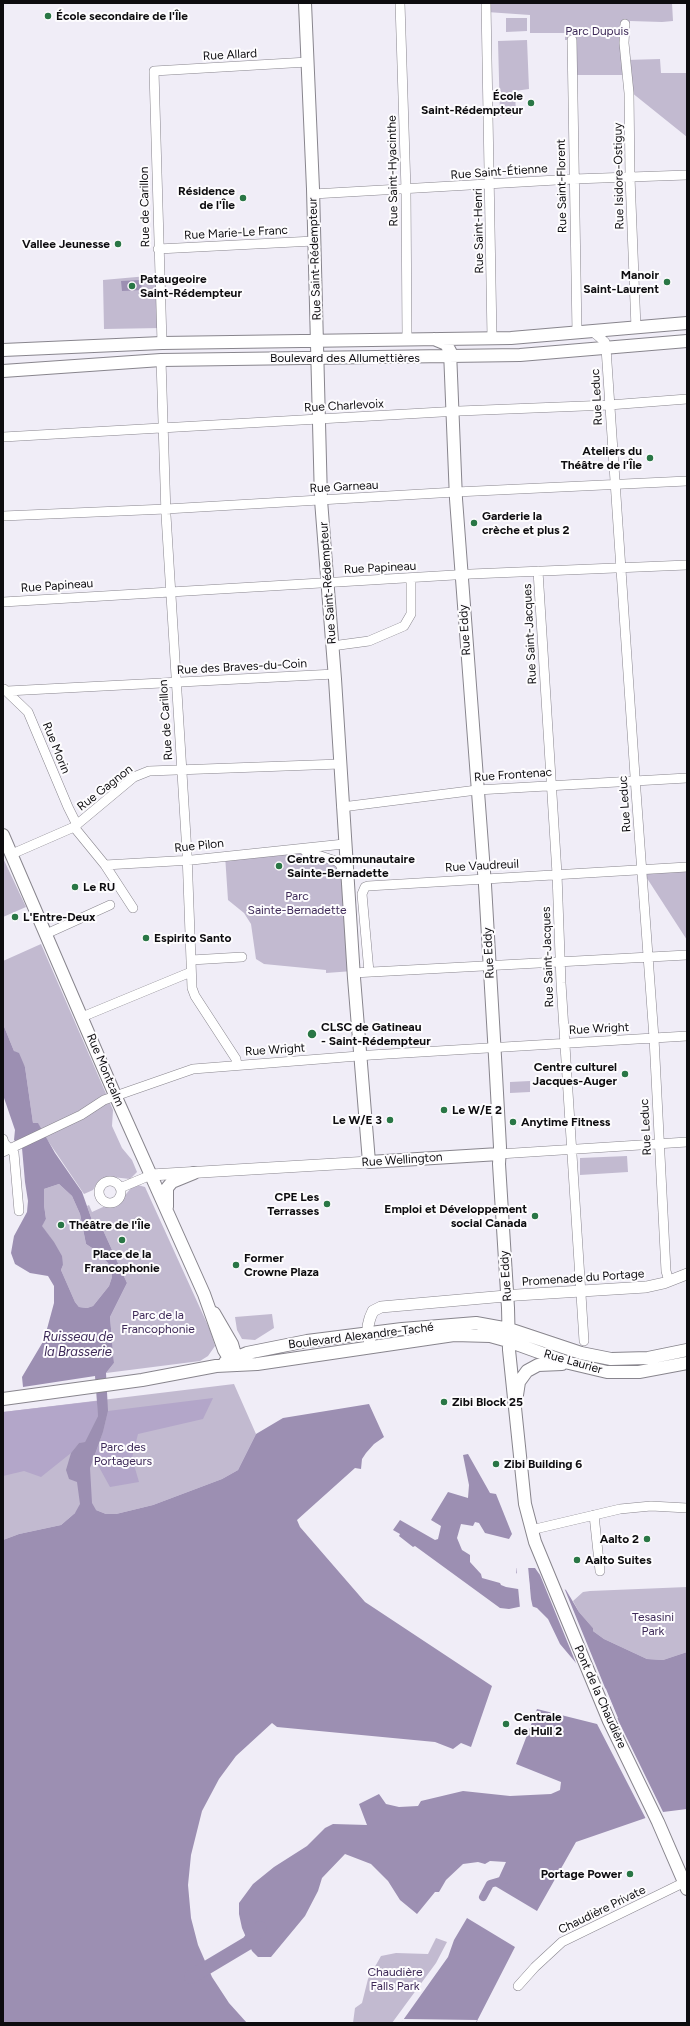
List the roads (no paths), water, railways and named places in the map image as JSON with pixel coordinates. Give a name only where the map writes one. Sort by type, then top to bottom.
[{"type":"main road","name":"Rue Saint-Rédempteur","points":[[305,3],[313,194],[321,500],[335,674],[344,844],[353,973],[369,1162]]},
{"type":"main road","name":"Boulevard des Allumettières","points":[[3,350],[162,342],[492,338],[577,333],[687,323]]},
{"type":"main road","points":[[434,339],[448,346],[450,357]]},
{"type":"main road","name":"Boulevard des Allumettières","points":[[3,371],[161,360],[520,355],[687,341]]},
{"type":"main road","name":"Rue Eddy","points":[[450,357],[461,575],[495,1047],[499,1154],[508,1297],[508,1335],[525,1504],[531,1530],[547,1572]]},
{"type":"main road","name":"Rue Montcalm","points":[[3,835],[115,1095],[208,1304],[215,1330],[234,1362]]},
{"type":"main road","name":"Rue Wellington","points":[[369,1162],[499,1154]]},
{"type":"main road","points":[[168,1212],[168,1188],[172,1182],[194,1173]]},
{"type":"main road","name":"Boulevard Alexandre-Taché","points":[[234,1362],[247,1353],[305,1341],[402,1329],[476,1323],[508,1335]]},
{"type":"main road","name":"Boulevard Alexandre-Taché","points":[[3,1400],[166,1376],[234,1362],[257,1364],[370,1346],[467,1335],[508,1335]]},
{"type":"main road","name":"Rue Laurier","points":[[508,1335],[611,1359],[648,1358],[687,1350]]},
{"type":"main road","name":"Rue Laurier","points":[[508,1335],[569,1364],[601,1371],[623,1373],[654,1370],[687,1362]]},
{"type":"main road","points":[[515,1408],[519,1382],[527,1371],[538,1365],[569,1364]]},
{"type":"main road","name":"Pont de la Chaudière","points":[[547,1572],[609,1721],[658,1821],[686,1884]]},
{"type":"street","name":"Rue Saint-Hyacinthe","points":[[400,3],[406,190],[407,339]]},
{"type":"street","name":"Rue Saint-Henri","points":[[486,3],[492,338]]},
{"type":"street","name":"Rue Isidore-Ostiguy","points":[[625,24],[624,43],[629,93],[630,176],[636,328]]},
{"type":"street","name":"Rue Saint-Florent","points":[[572,40],[577,333]]},
{"type":"street","name":"Rue Allard","points":[[154,71],[308,62]]},
{"type":"street","name":"Rue de Carillon","points":[[154,71],[158,248],[162,342]]},
{"type":"street","name":"Rue Saint-Étienne","points":[[313,194],[406,190],[630,176],[687,175]]},
{"type":"street","name":"Rue Marie-Le Franc","points":[[158,248],[314,240]]},
{"type":"street","points":[[592,331],[606,342],[606,348]]},
{"type":"street","name":"Rue Leduc","points":[[606,348],[620,568],[654,1038],[666,1271],[670,1281]]},
{"type":"street","name":"Rue de Carillon","points":[[161,360],[170,592],[182,769],[193,992],[236,1059],[237,1065]]},
{"type":"street","name":"Rue Charlevoix","points":[[3,437],[453,412],[609,405],[687,399]]},
{"type":"street","name":"Rue Garneau","points":[[3,516],[166,509],[456,492],[687,481]]},
{"type":"street","name":"Rue Papineau","points":[[3,602],[328,582],[687,565]]},
{"type":"street","name":"Rue Saint-Jacques","points":[[538,571],[557,874],[564,1043],[584,1341]]},
{"type":"street","points":[[332,646],[369,641],[404,626],[411,614],[410,578]]},
{"type":"street","name":"Rue des Braves-du-Coin","points":[[5,690],[175,683],[335,674]]},
{"type":"street","name":"Rue Morin","points":[[5,690],[28,712],[76,826],[105,865],[133,908]]},
{"type":"street","name":"Rue Gagnon","points":[[12,854],[76,826],[134,777],[149,771],[340,764]]},
{"type":"street","name":"Rue Frontenac","points":[[342,807],[477,790],[551,784],[687,778]]},
{"type":"street","name":"Rue Pilon","points":[[105,865],[187,860],[344,844]]},
{"type":"street","name":"Rue Pilon","points":[[296,849],[326,856],[336,861],[340,864],[347,883]]},
{"type":"street","name":"Rue Vaudreuil","points":[[369,972],[362,894],[365,887],[372,885],[484,878],[687,867]]},
{"type":"street","points":[[46,934],[110,905]]},
{"type":"street","points":[[353,973],[490,964],[687,955]]},
{"type":"street","points":[[191,960],[242,957]]},
{"type":"street","points":[[82,1017],[191,972]]},
{"type":"street","name":"Rue Wright","points":[[10,1149],[48,1131],[115,1095],[187,1070],[361,1056],[687,1036]]},
{"type":"street","points":[[3,1139],[4,1143],[14,1153],[18,1211]]},
{"type":"street","name":"Rue Wellington","points":[[499,1154],[687,1142]]},
{"type":"street","name":"Rue Wellington","points":[[120,1188],[151,1175],[369,1162]]},
{"type":"street","name":"Promenade du Portage","points":[[370,1346],[369,1322],[371,1315],[376,1309],[381,1307],[581,1290],[646,1287],[670,1281],[687,1274]]},
{"type":"street","points":[[531,1530],[634,1507],[669,1506],[687,1508]]},
{"type":"street","points":[[594,1515],[600,1571]]},
{"type":"street","name":"Chaudière Private","points":[[518,1986],[535,1967],[562,1942],[686,1884]]},
{"type":"water","name":"Pataugeoire Saint-Rédempteur","points":[[141,280],[142,290],[122,291],[121,281]]},
{"type":"water","name":"Ruisseau de la Brasserie","points":[[3,1024],[14,1051],[19,1053],[25,1067],[33,1123],[38,1123],[55,1153],[82,1192],[93,1223],[103,1230],[127,1283],[110,1317],[114,1363],[106,1373],[108,1411],[103,1432],[90,1468],[92,1503],[96,1510],[106,1514],[116,1514],[153,1505],[222,1479],[238,1470],[256,1434],[283,1418],[369,1404],[384,1437],[374,1444],[366,1453],[362,1459],[361,1469],[355,1468],[297,1520],[300,1527],[365,1602],[492,1686],[471,1747],[461,1743],[453,1749],[435,1742],[277,1727],[272,1723],[236,1756],[219,1779],[202,1811],[191,1855],[188,1885],[191,1918],[198,1945],[212,1977],[229,2003],[247,2023],[3,2023],[3,1540],[19,1534],[61,1525],[75,1513],[80,1504],[77,1482],[69,1479],[66,1470],[71,1453],[79,1443],[85,1442],[98,1416],[95,1376],[23,1387],[22,1377],[44,1340],[54,1303],[54,1286],[48,1276],[30,1273],[15,1264],[11,1253],[14,1236],[27,1212],[28,1201],[22,1148],[14,1140],[15,1130],[3,1095]],"holes":[[[59,1184],[72,1196],[80,1214],[86,1244],[95,1250],[108,1263],[111,1269],[112,1277],[109,1286],[93,1306],[87,1308],[79,1307],[75,1302],[61,1270],[63,1265],[62,1256],[42,1226],[46,1219],[44,1189]]]},
{"type":"water","points":[[468,1454],[490,1493],[496,1494],[512,1534],[509,1539],[485,1533],[479,1523],[475,1522],[473,1526],[461,1524],[457,1538],[462,1550],[470,1555],[470,1562],[481,1574],[482,1578],[500,1583],[506,1587],[530,1591],[529,1581],[516,1573],[516,1568],[535,1568],[540,1575],[566,1590],[579,1612],[593,1628],[593,1631],[604,1639],[647,1659],[663,1660],[687,1652],[687,1809],[663,1812],[576,1842],[537,1911],[495,1886],[506,1862],[490,1861],[485,1864],[478,1862],[463,1864],[446,1880],[439,1892],[435,1892],[417,1914],[400,1900],[388,1881],[371,1864],[345,1854],[322,1878],[318,1891],[305,1916],[271,1957],[258,1957],[252,1951],[242,1928],[239,1914],[239,1903],[253,1884],[274,1867],[307,1846],[325,1828],[333,1824],[367,1825],[359,1804],[379,1794],[386,1804],[399,1807],[418,1806],[421,1801],[463,1791],[510,1796],[551,1794],[560,1790],[561,1782],[516,1764],[537,1709],[597,1724],[618,1718],[606,1689],[576,1663],[560,1644],[548,1619],[537,1608],[528,1605],[509,1609],[500,1608],[415,1546],[413,1547],[399,1536],[400,1534],[393,1530],[400,1520],[435,1540],[438,1539],[441,1526],[431,1520],[448,1492],[468,1498],[469,1485],[463,1455]]},
{"type":"water","points":[[467,1918],[515,1947],[476,2023],[401,2023],[448,1957],[454,1940]]},
{"type":"waterway","points":[[483,1897],[490,1884],[507,1879]]},
{"type":"waterway","points":[[191,1977],[248,1943],[260,1928]]},
{"type":"place","name":"École secondaire de l'Île","points":[[48,16]]},
{"type":"place","name":"École Saint-Rédempteur","points":[[531,103]]},
{"type":"place","name":"Résidence de l'Île","points":[[243,198]]},
{"type":"place","name":"Vallee Jeunesse","points":[[118,244]]},
{"type":"place","name":"Manoir Saint-Laurent","points":[[667,282]]},
{"type":"place","name":"Pataugeoire Saint-Rédempteur","points":[[132,286]]},
{"type":"place","name":"Ateliers du Théâtre de l'Île","points":[[650,458]]},
{"type":"place","name":"Garderie la crèche et plus 2","points":[[474,523]]},
{"type":"place","name":"Centre communautaire Sainte-Bernadette","points":[[279,866]]},
{"type":"place","name":"Le RU","points":[[75,887]]},
{"type":"place","name":"L'Entre-Deux","points":[[15,917]]},
{"type":"place","name":"Espirito Santo","points":[[146,938]]},
{"type":"place","name":"CLSC de Gatineau - Saint-Rédempteur","points":[[312,1034]]},
{"type":"place","name":"Centre culturel Jacques-Auger","points":[[625,1074]]},
{"type":"place","name":"Le W/E 2","points":[[444,1110]]},
{"type":"place","name":"Le W/E 3","points":[[390,1120]]},
{"type":"place","name":"Anytime Fitness","points":[[513,1122]]},
{"type":"place","name":"CPE Les Terrasses","points":[[327,1204]]},
{"type":"place","name":"Emploi et Développement social Canada","points":[[535,1216]]},
{"type":"place","name":"Théâtre de l'Île","points":[[61,1225]]},
{"type":"place","name":"Place de la Francophonie","points":[[122,1240]]},
{"type":"place","name":"Former Crowne Plaza","points":[[236,1265]]},
{"type":"place","name":"Zibi Block 25","points":[[444,1402]]},
{"type":"place","name":"Zibi Building 6","points":[[496,1464]]},
{"type":"place","name":"Aalto 2","points":[[647,1539]]},
{"type":"place","name":"Aalto Suites","points":[[577,1560]]},
{"type":"place","name":"Centrale de Hull 2","points":[[506,1724]]},
{"type":"place","name":"Portage Power","points":[[630,1874]]},
{"type":"park label","name":"Parc Dupuis","points":[[597,31]]},
{"type":"park label","name":"Parc Sainte-Bernadette","points":[[297,903]]},
{"type":"park label","name":"Parc de la Francophonie","points":[[158,1322]]},
{"type":"park label","name":"Parc des Portageurs","points":[[123,1454]]},
{"type":"park label","name":"Tesasini Park","points":[[653,1624]]},
{"type":"park label","name":"Chaudière Falls Park","points":[[395,1979]]}]
